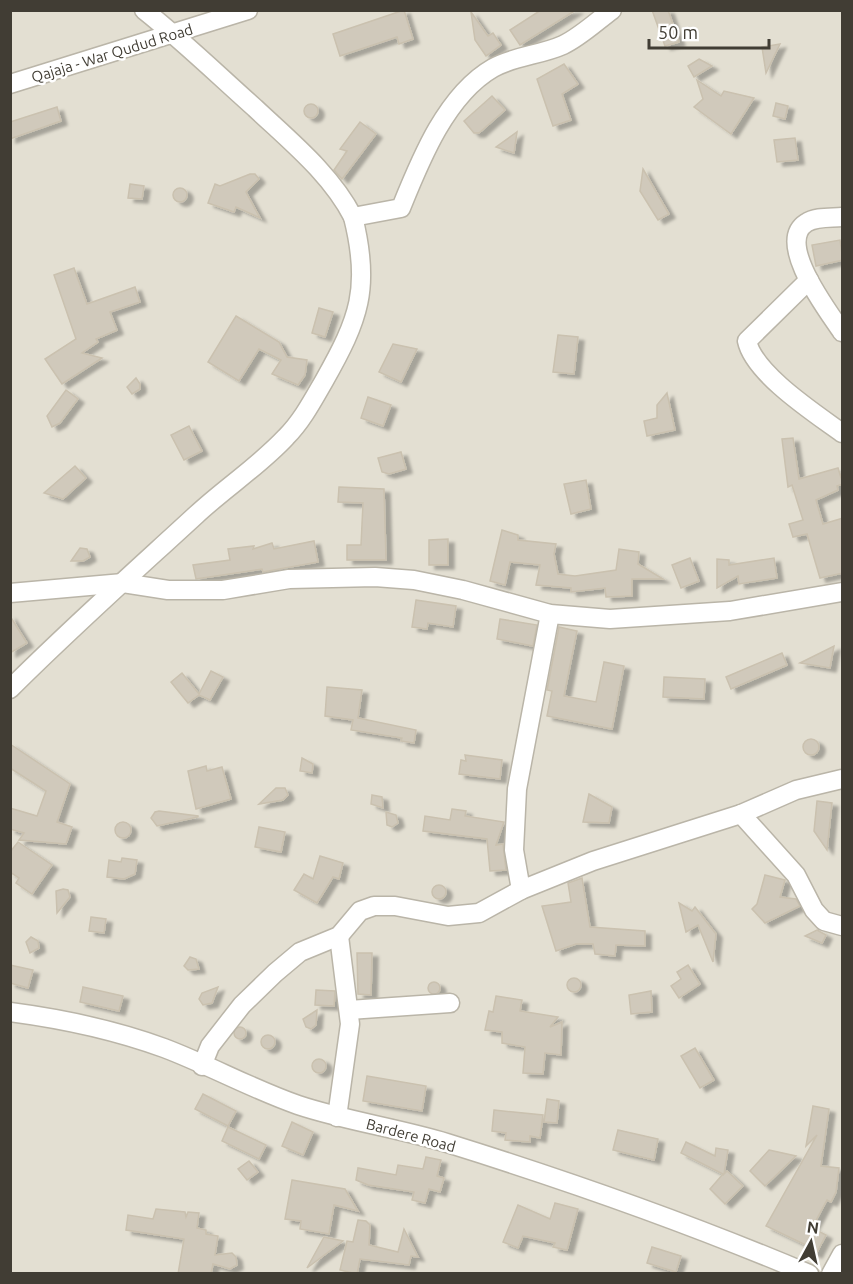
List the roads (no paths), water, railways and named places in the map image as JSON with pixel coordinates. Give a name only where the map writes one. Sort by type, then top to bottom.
[{"type":"street","points":[[10,689],[221,491],[279,444],[308,408],[349,333],[359,308],[362,276],[361,246],[346,201],[306,156],[175,34],[144,10]]},
{"type":"street","name":"Qajaja - War Qudud Road","points":[[10,84],[248,10]]},
{"type":"street","points":[[353,217],[400,208],[423,154],[448,112],[470,87],[493,68],[564,44],[612,10]]},
{"type":"street","points":[[843,217],[814,219],[800,228],[796,237],[796,249],[809,280],[843,332]]},
{"type":"street","points":[[809,280],[747,341],[760,366],[794,399],[843,433]]},
{"type":"street","points":[[10,593],[123,583],[168,590],[223,590],[289,579],[375,577],[414,580],[463,590],[550,614],[610,619],[730,611],[843,592]]},
{"type":"street","points":[[521,890],[514,850],[517,789],[550,614]]},
{"type":"street","points":[[202,1066],[210,1046],[275,973],[300,952],[339,936],[360,911],[374,906],[395,906],[465,916],[479,913],[521,890],[593,861],[741,814],[796,790],[843,779]]},
{"type":"street","points":[[741,814],[796,875],[814,910],[824,921],[843,926]]},
{"type":"street","points":[[337,1117],[350,1038],[349,1010],[339,936]]},
{"type":"street","points":[[349,1010],[450,1003]]},
{"type":"street","name":"Bardere Road","points":[[10,1012],[83,1024],[165,1048],[202,1066],[296,1104],[337,1117],[399,1129],[469,1150],[602,1195],[809,1274]]},
{"type":"street","points":[[831,1274],[843,1254]]}]
